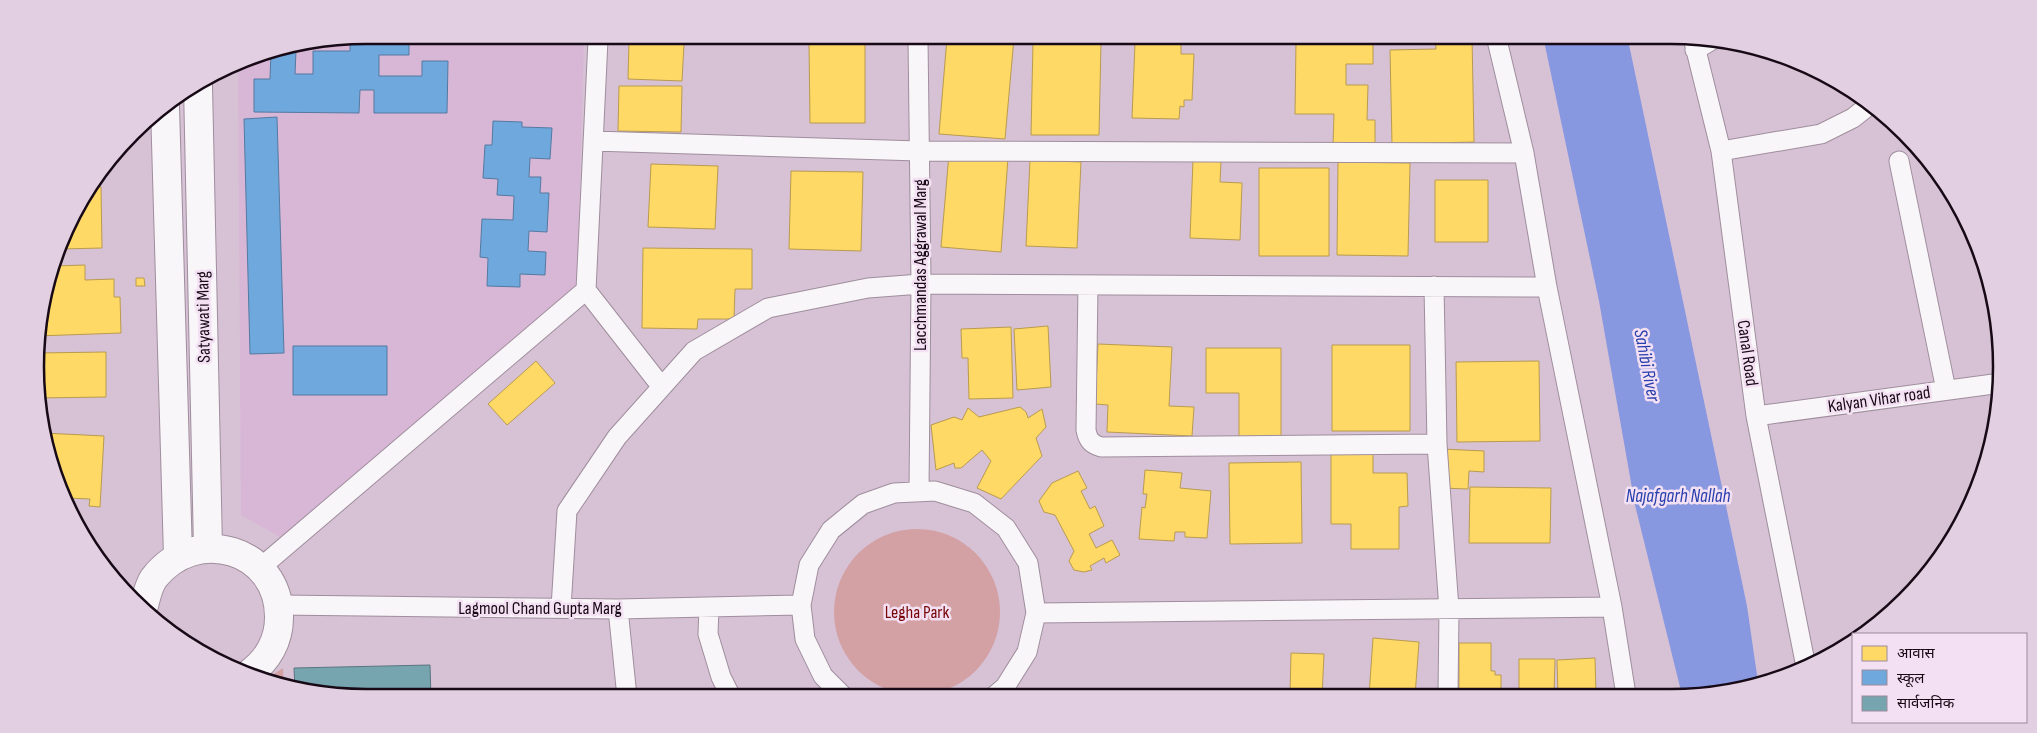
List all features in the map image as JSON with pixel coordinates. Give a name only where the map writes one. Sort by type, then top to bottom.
[{"type":"street","points":[[598,44],[586,290],[662,386]]},
{"type":"street","name":"Lacchmandas Aggrawal Marg","points":[[918,44],[921,284],[918,492]]},
{"type":"street","points":[[1498,44],[1524,153],[1547,287],[1612,607],[1625,689]]},
{"type":"street","name":"Canal Road","points":[[1694,44],[1721,151],[1756,416],[1805,660]]},
{"type":"street","name":"Satyawati Marg","points":[[198,91],[208,548]]},
{"type":"street","points":[[1721,151],[1821,134],[1853,118],[1865,109]]},
{"type":"street","name":"Satyawati Marg","points":[[165,114],[178,556]]},
{"type":"street","points":[[593,141],[919,151],[1524,153]]},
{"type":"street","points":[[1900,161],[1946,390]]},
{"type":"street","points":[[561,608],[567,511],[617,437],[694,351],[768,308],[868,288],[921,284],[1547,287]]},
{"type":"street","points":[[1088,285],[1086,430],[1087,438],[1094,445],[1101,447],[1437,444]]},
{"type":"street","points":[[1434,286],[1437,444],[1449,608],[1448,689]]},
{"type":"street","points":[[260,568],[586,290]]},
{"type":"street","name":"Kalyan Vihar road","points":[[1756,416],[1993,384]]},
{"type":"street","points":[[836,689],[823,676],[805,639],[801,605],[809,565],[831,530],[862,504],[894,493],[935,491],[974,503],[1006,528],[1028,563],[1036,612],[1027,652],[1003,689]]},
{"type":"street","points":[[145,601],[154,578],[178,556],[208,548],[227,549],[245,556],[260,568],[273,585],[280,605],[280,627],[273,648],[255,669]]},
{"type":"street","name":"Lagmool Chand Gupta Marg","points":[[280,605],[618,609],[801,605]]},
{"type":"street","points":[[709,607],[708,634],[721,677],[727,689]]},
{"type":"street","points":[[1036,612],[1612,607]]},
{"type":"street","points":[[618,609],[626,689]]},
{"type":"shaded area","points":[[345,44],[584,44],[577,285],[282,538],[241,515],[238,70],[283,55]]},
{"type":"green space","name":"Legha Park","points":[[909,529],[941,532],[970,548],[981,559],[994,580],[1000,604],[997,636],[986,658],[976,671],[949,689],[885,689],[871,681],[858,671],[848,658],[837,636],[834,620],[837,588],[853,559],[864,548],[885,535]]},
{"type":"green space","points":[[283,668],[284,678],[273,675]]},
{"type":"water","name":"Najafgarh Nallah","points":[[1545,44],[1629,44],[1747,606],[1757,677],[1733,683],[1681,689],[1635,505],[1599,301]]},
{"type":"building: आवास","points":[[629,44],[684,44],[682,81],[628,79]]},
{"type":"building: आवास","points":[[809,44],[865,44],[865,123],[810,123]]},
{"type":"building: आवास","points":[[946,44],[1013,44],[1005,139],[939,134]]},
{"type":"building: आवास","points":[[1033,44],[1101,44],[1099,135],[1031,135]]},
{"type":"building: आवास","points":[[1135,44],[1181,44],[1181,54],[1194,54],[1192,100],[1184,100],[1184,107],[1180,106],[1179,119],[1132,118]]},
{"type":"building: आवास","points":[[1296,44],[1373,44],[1373,64],[1346,64],[1346,85],[1368,85],[1367,120],[1375,120],[1375,146],[1333,145],[1334,114],[1295,114]]},
{"type":"building: आवास","points":[[1436,44],[1472,44],[1474,142],[1392,144],[1390,50],[1436,49]]},
{"type":"building: आवास","points":[[619,86],[682,86],[681,132],[618,131]]},
{"type":"building: आवास","points":[[949,154],[1008,158],[1001,252],[941,247]]},
{"type":"building: आवास","points":[[1030,160],[1081,162],[1077,248],[1026,246]]},
{"type":"building: आवास","points":[[1193,160],[1221,161],[1220,182],[1242,183],[1240,240],[1190,238]]},
{"type":"building: आवास","points":[[1338,162],[1410,163],[1408,256],[1337,255]]},
{"type":"building: आवास","points":[[651,164],[718,166],[715,229],[648,227]]},
{"type":"building: आवास","points":[[1259,168],[1329,168],[1329,256],[1259,256]]},
{"type":"building: आवास","points":[[791,171],[863,172],[861,251],[789,249]]},
{"type":"building: आवास","points":[[1435,180],[1488,180],[1488,242],[1435,242]]},
{"type":"building: आवास","points":[[98,187],[101,187],[102,248],[66,249],[77,224]]},
{"type":"building: आवास","points":[[643,248],[752,249],[752,289],[735,289],[734,319],[698,319],[697,329],[642,328]]},
{"type":"building: आवास","points":[[85,265],[85,280],[114,279],[114,297],[120,297],[121,333],[45,336],[50,304],[60,266]]},
{"type":"building: आवास","points":[[136,278],[144,278],[145,286],[136,286]]},
{"type":"building: आवास","points":[[1048,326],[1051,387],[1017,390],[1014,329]]},
{"type":"building: आवास","points":[[1011,327],[1013,398],[969,399],[968,358],[962,358],[961,329]]},
{"type":"building: आवास","points":[[1098,344],[1172,347],[1169,406],[1194,407],[1192,436],[1107,432],[1108,405],[1095,404]]},
{"type":"building: आवास","points":[[1332,345],[1410,345],[1410,431],[1332,431]]},
{"type":"building: आवास","points":[[1206,348],[1281,348],[1281,437],[1239,438],[1239,393],[1206,393]]},
{"type":"building: आवास","points":[[106,352],[106,397],[45,398],[44,353]]},
{"type":"building: आवास","points":[[536,361],[555,383],[507,425],[488,404]]},
{"type":"building: आवास","points":[[1539,361],[1540,441],[1457,442],[1456,362]]},
{"type":"building: आवास","points":[[1020,407],[1026,412],[1028,418],[1042,409],[1046,427],[1036,438],[1042,456],[1001,499],[977,488],[991,461],[982,450],[961,468],[955,468],[954,463],[936,470],[931,425],[954,417],[962,420],[968,408],[979,417]]},
{"type":"building: आवास","points":[[51,433],[104,436],[100,507],[89,506],[90,499],[72,498],[61,470]]},
{"type":"building: आवास","points":[[1442,449],[1484,451],[1484,472],[1469,471],[1468,489],[1441,488]]},
{"type":"building: आवास","points":[[1331,452],[1373,452],[1373,473],[1407,473],[1408,506],[1399,507],[1399,549],[1351,549],[1351,524],[1331,524]]},
{"type":"building: आवास","points":[[1301,462],[1302,543],[1230,544],[1229,463]]},
{"type":"building: आवास","points":[[1145,470],[1182,473],[1180,488],[1211,491],[1207,538],[1185,537],[1185,532],[1175,532],[1174,541],[1139,539],[1142,507],[1145,508],[1147,494],[1143,494]]},
{"type":"building: आवास","points":[[1078,471],[1087,488],[1081,491],[1090,509],[1095,506],[1104,526],[1089,534],[1096,548],[1112,540],[1120,555],[1106,563],[1104,558],[1090,566],[1092,570],[1084,572],[1074,570],[1069,561],[1074,551],[1055,515],[1044,512],[1039,501],[1052,483]]},
{"type":"building: आवास","points":[[1470,487],[1551,488],[1550,543],[1469,543]]},
{"type":"building: आवास","points":[[1373,638],[1419,642],[1416,689],[1369,689]]},
{"type":"building: आवास","points":[[1459,643],[1491,643],[1491,671],[1495,671],[1495,675],[1501,675],[1501,689],[1459,689]]},
{"type":"building: आवास","points":[[1291,653],[1324,654],[1322,689],[1290,689]]},
{"type":"building: आवास","points":[[1595,658],[1596,689],[1558,689],[1557,660]]},
{"type":"building: आवास","points":[[1519,659],[1555,659],[1554,689],[1519,689]]},
{"type":"building: स्कूल","points":[[350,44],[409,44],[409,55],[379,55],[379,76],[422,76],[422,61],[448,61],[447,113],[374,113],[374,90],[360,90],[359,113],[254,112],[254,79],[270,79],[271,59],[296,52],[295,74],[313,74],[313,51],[350,51]]},
{"type":"building: स्कूल","points":[[277,117],[284,353],[250,354],[244,119]]},
{"type":"building: स्कूल","points":[[493,121],[522,122],[522,127],[552,128],[550,159],[530,158],[529,177],[541,177],[540,193],[549,193],[547,232],[529,231],[528,251],[546,252],[545,275],[520,274],[520,287],[487,286],[488,258],[480,257],[482,219],[513,220],[514,196],[497,195],[498,179],[483,178],[485,145],[492,145]]},
{"type":"building: स्कूल","points":[[293,346],[387,346],[387,395],[293,395]]},
{"type":"building: सार्वजनिक","points":[[430,665],[431,689],[345,689],[304,683],[295,681],[294,668]]},
{"type":"water label","name":"Sahibi River","points":[[1648,365]]}]
